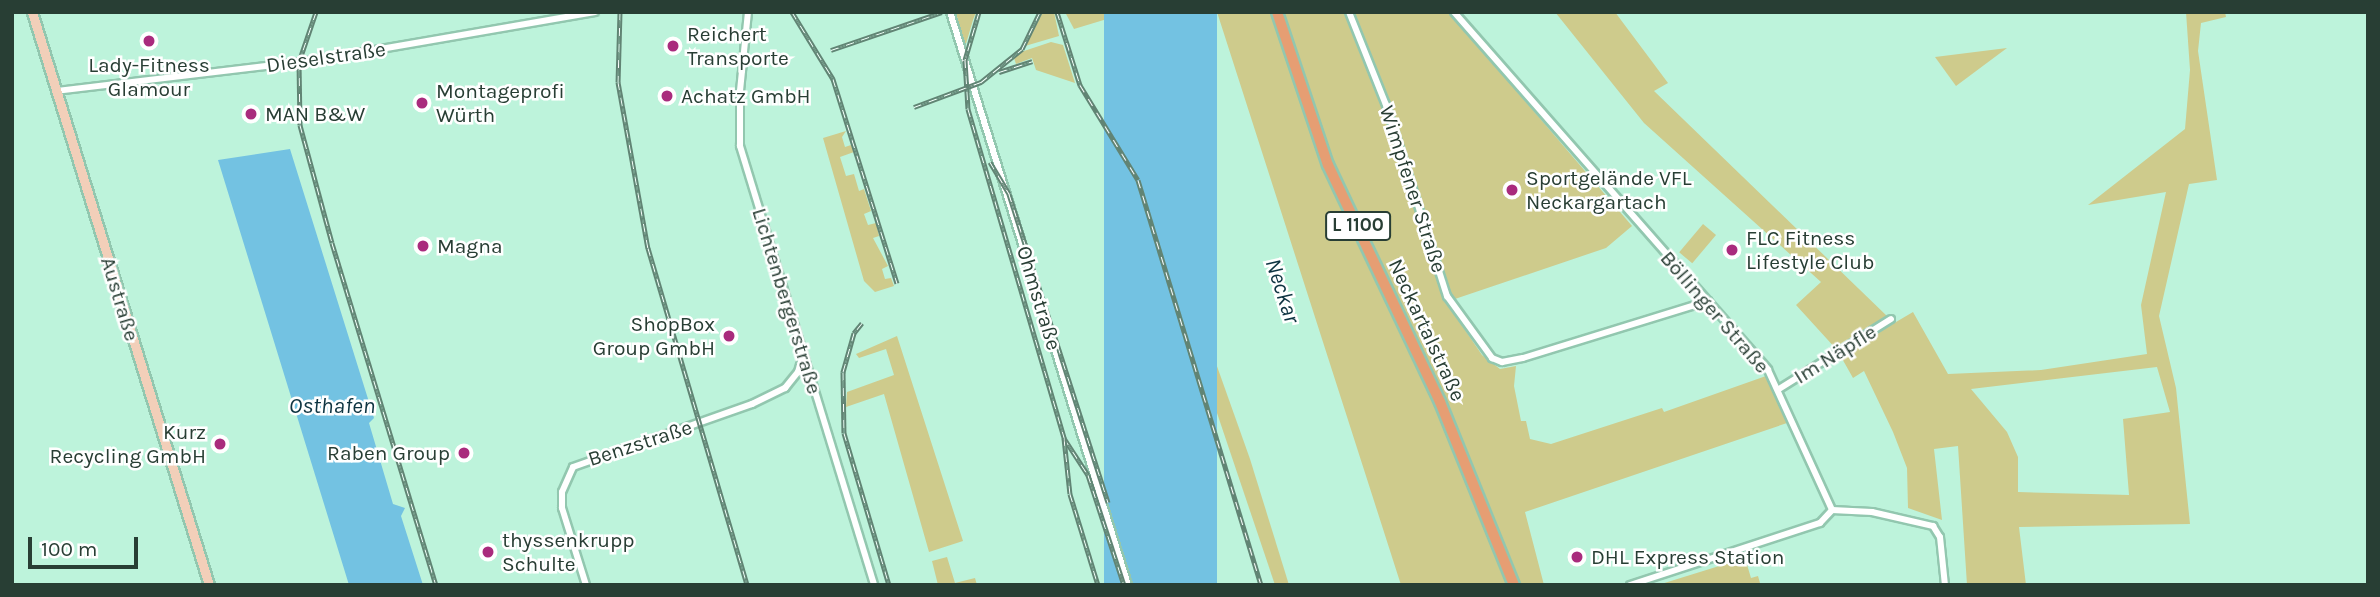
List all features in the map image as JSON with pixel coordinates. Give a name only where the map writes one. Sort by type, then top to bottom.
[{"type":"main road","name":"Austraße","points":[[32,12],[209,585]]},
{"type":"main road","name":"Neckartalstraße","points":[[1277,12],[1328,165],[1440,402],[1514,585]]},
{"type":"street","name":"Dieselstraße","points":[[55,91],[330,58],[595,12]]},
{"type":"street","name":"Lichtenbergerstraße","points":[[748,12],[740,91],[740,146],[874,585]]},
{"type":"street","name":"Ohmstraße","points":[[950,12],[1128,585]]},
{"type":"street","name":"Wimpfener Straße","points":[[1349,12],[1386,106],[1447,296],[1492,358],[1502,362],[1516,360],[1708,302]]},
{"type":"street","name":"Böllinger Straße","points":[[1454,12],[1708,302],[1779,389],[1832,510]]},
{"type":"street","name":"Im Näpfle","points":[[1779,389],[1891,319]]},
{"type":"street","name":"Benzstraße","points":[[586,585],[562,508],[562,492],[573,467],[752,404],[785,388],[799,372],[804,353]]},
{"type":"street","points":[[1630,585],[1820,523],[1832,510],[1872,512],[1933,526],[1940,537],[1945,585]]},
{"type":"shaded area","points":[[976,12],[973,20],[965,47],[956,13]]},
{"type":"shaded area","points":[[1043,12],[1054,12],[1059,36],[1025,46]]},
{"type":"shaded area","points":[[1065,12],[1104,12],[1107,19],[1074,29]]},
{"type":"shaded area","points":[[1217,12],[1449,12],[1632,226],[1606,248],[1446,302],[1482,355],[1500,369],[1516,366],[1514,386],[1521,421],[1526,421],[1530,439],[1551,444],[1662,408],[1664,412],[1766,376],[1787,423],[1525,512],[1544,585],[1401,585]]},
{"type":"shaded area","points":[[1555,12],[1615,12],[1668,83],[1654,91],[1888,317],[1837,350],[1796,305],[1821,282],[1644,123]]},
{"type":"shaded area","points":[[2186,12],[2225,12],[2226,17],[2201,23],[2198,51],[2217,180],[2189,184],[2159,316],[2176,388],[2190,524],[2019,527],[2026,585],[1967,585],[1958,446],[1934,449],[1942,520],[1908,508],[1907,468],[1893,432],[1864,371],[1853,378],[1840,355],[1913,312],[1948,374],[2041,370],[2147,354],[2141,305],[2166,192],[2088,205],[2185,129],[2190,70]],"holes":[[[2157,367],[2170,412],[2123,419],[2129,495],[2018,492],[2018,457],[2007,432],[1971,389]]]},
{"type":"shaded area","points":[[1051,42],[1063,45],[1075,83],[1036,70],[1032,58],[1016,64],[1014,58],[1024,51]]},
{"type":"shaded area","points":[[2007,48],[1956,86],[1935,57]]},
{"type":"shaded area","points":[[846,131],[842,137],[845,147],[851,145],[854,152],[840,157],[846,176],[854,174],[859,191],[864,189],[871,211],[864,214],[868,225],[876,223],[879,236],[873,238],[888,266],[882,269],[885,279],[891,278],[894,286],[875,292],[864,281],[823,138]]},
{"type":"shaded area","points":[[1703,224],[1716,235],[1692,263],[1679,252]]},
{"type":"shaded area","points":[[897,336],[963,541],[929,552],[884,394],[846,407],[847,392],[894,375],[886,349],[859,358],[856,354]]},
{"type":"shaded area","points":[[1213,355],[1250,459],[1289,585],[1275,585],[1217,413],[1205,362]]},
{"type":"shaded area","points":[[947,557],[955,583],[975,578],[977,585],[938,585],[932,561]]},
{"type":"shaded area","points":[[1745,558],[1751,578],[1758,576],[1760,583],[1756,585],[1658,585]]},
{"type":"water","points":[[1104,12],[1217,12],[1217,585],[1104,585]]},
{"type":"water","name":"Osthafen","points":[[290,149],[374,418],[369,423],[393,504],[405,508],[401,516],[423,585],[349,585],[218,160]]},
{"type":"railway","points":[[316,12],[299,62],[300,125],[332,243],[436,585]]},
{"type":"railway","points":[[620,12],[618,82],[648,248],[747,585]]},
{"type":"railway","points":[[792,12],[833,79],[897,283]]},
{"type":"railway","points":[[831,50],[942,12]]},
{"type":"railway","points":[[979,12],[965,60],[968,109],[1064,438],[1088,475],[1124,585]]},
{"type":"railway","points":[[914,107],[981,82],[1022,49],[1040,12]]},
{"type":"railway","points":[[1057,12],[1080,85],[1138,180],[1261,585]]},
{"type":"railway","points":[[999,72],[1032,61]]},
{"type":"railway","points":[[990,162],[1009,194],[1108,502]]},
{"type":"railway","points":[[862,323],[854,333],[843,372],[844,433],[889,585]]},
{"type":"railway","points":[[1064,438],[1070,494],[1098,585]]},
{"type":"place","name":"Lady-Fitness Glamour","points":[[149,41]]},
{"type":"place","name":"Reichert Transporte","points":[[673,46]]},
{"type":"place","name":"Achatz GmbH","points":[[667,96]]},
{"type":"place","name":"Montageprofi Würth","points":[[422,103]]},
{"type":"place","name":"MAN B&W","points":[[251,114]]},
{"type":"place","name":"Sportgelände VFL Neckargartach","points":[[1512,190]]},
{"type":"place","name":"Magna","points":[[423,246]]},
{"type":"place","name":"FLC Fitness Lifestyle Club","points":[[1732,250]]},
{"type":"place","name":"ShopBox Group GmbH","points":[[729,336]]},
{"type":"place","name":"Kurz Recycling GmbH","points":[[220,444]]},
{"type":"place","name":"Raben Group","points":[[464,453]]},
{"type":"place","name":"thyssenkrupp Schulte","points":[[488,552]]},
{"type":"place","name":"DHL Express Station","points":[[1577,557]]},
{"type":"water label","name":"Neckar","points":[[1282,291]]}]
